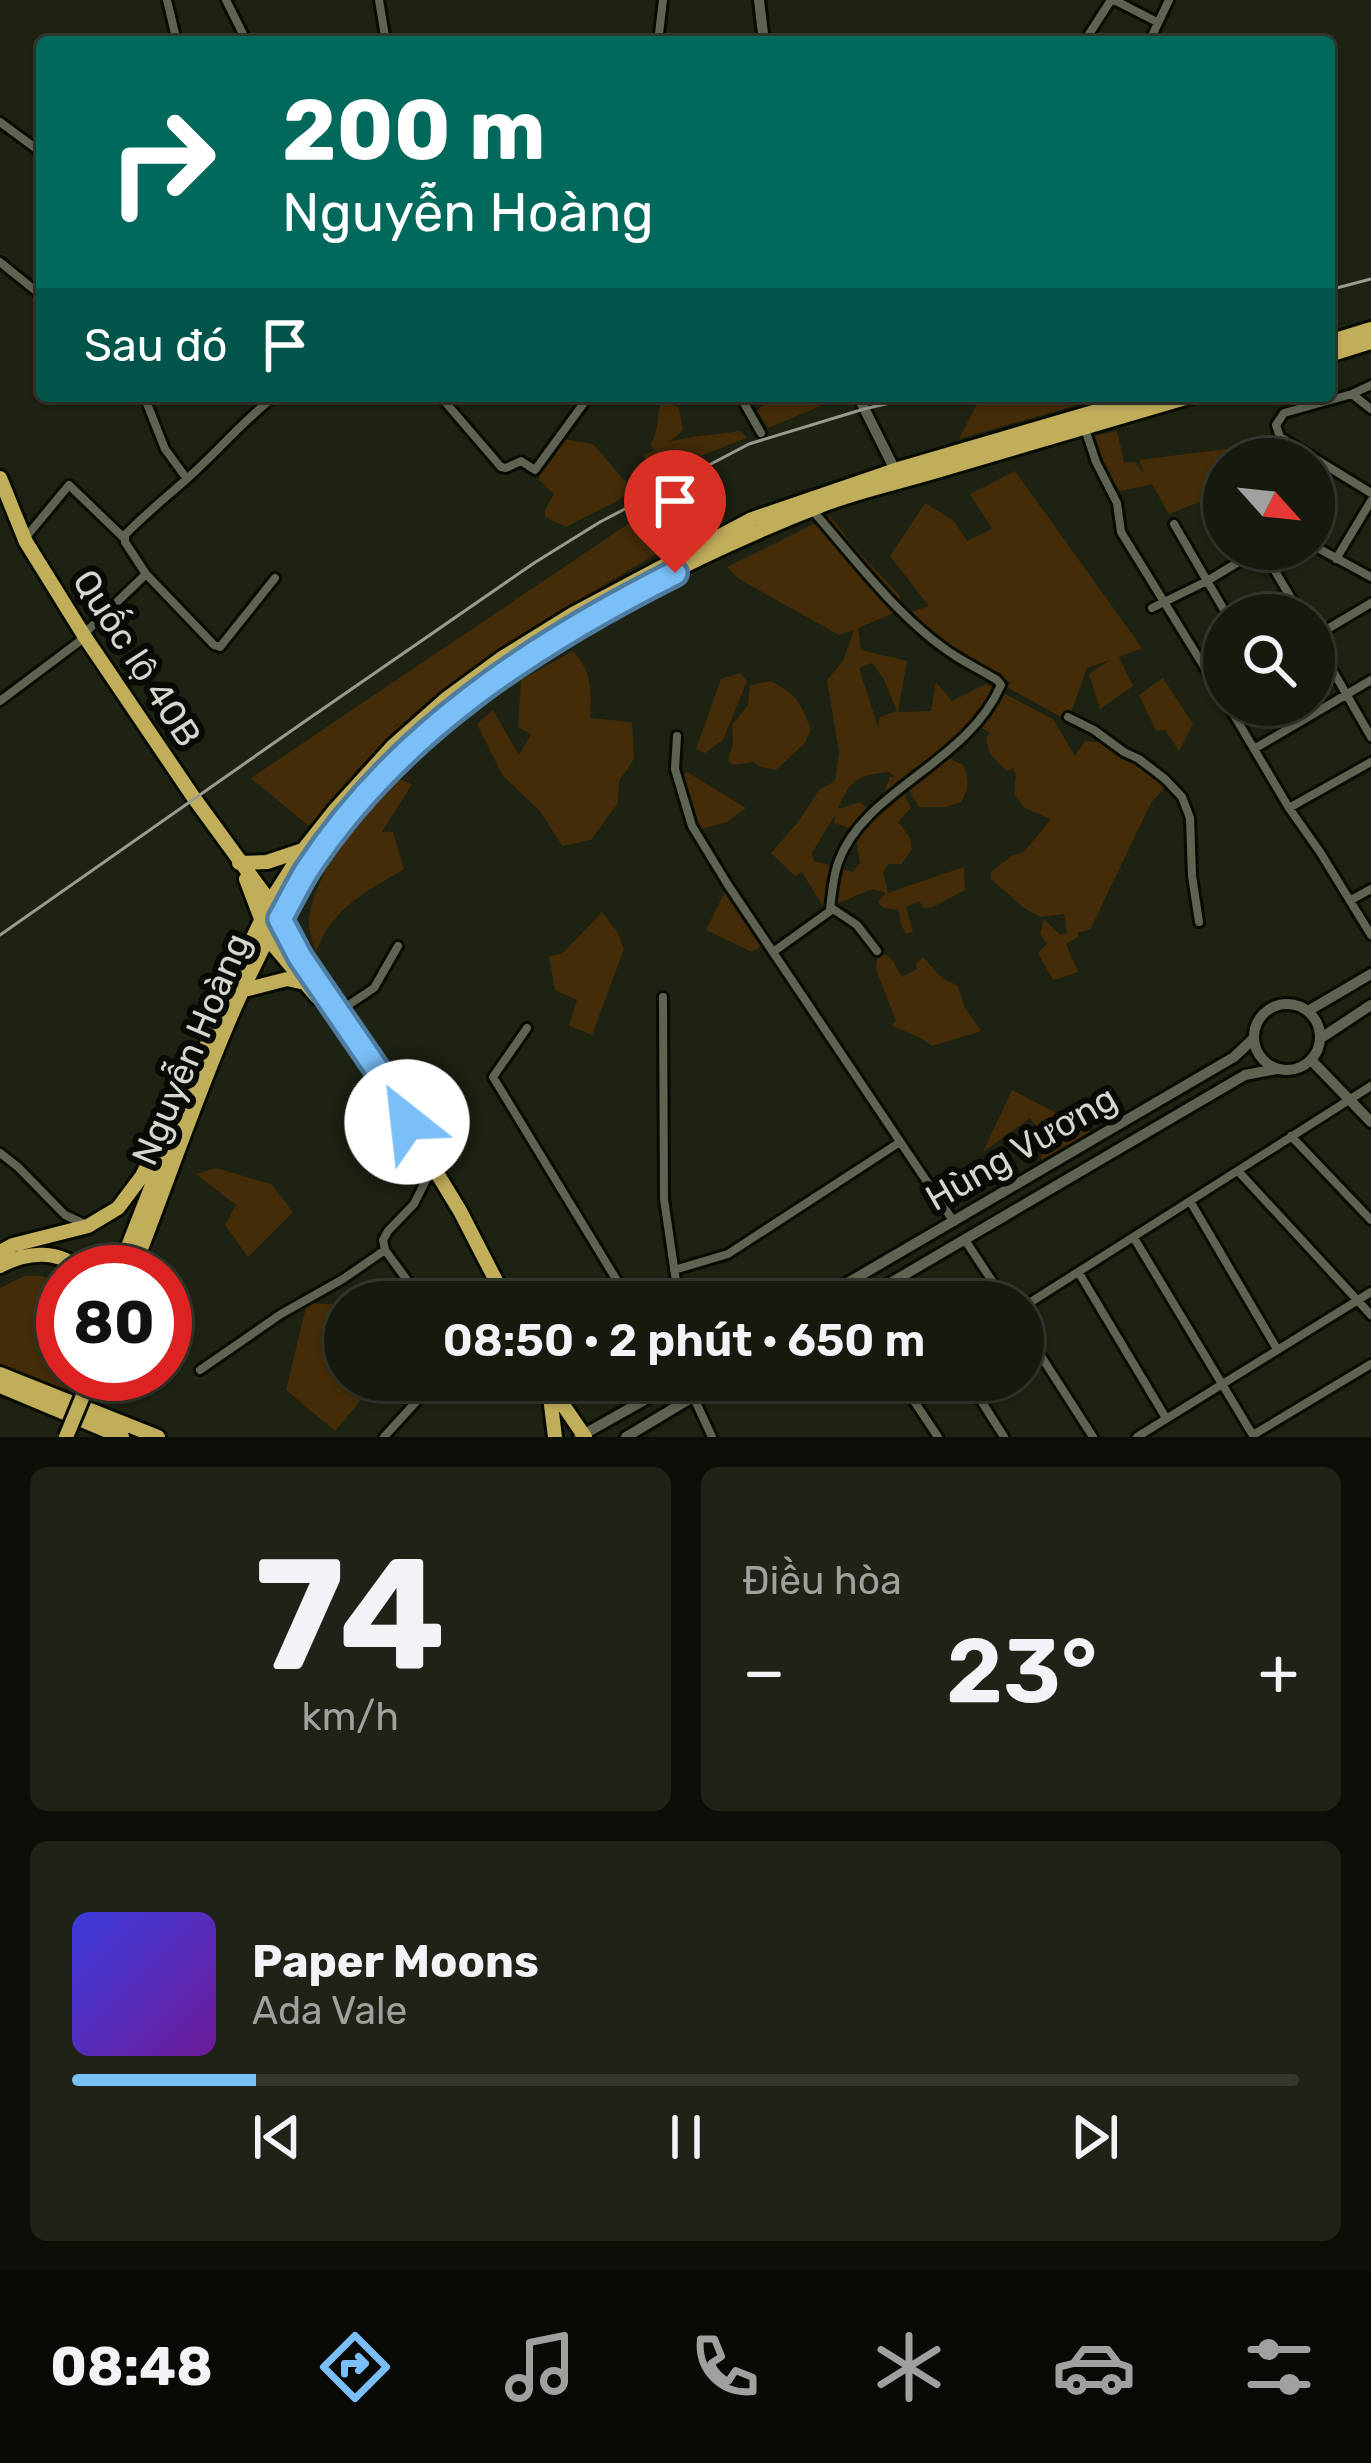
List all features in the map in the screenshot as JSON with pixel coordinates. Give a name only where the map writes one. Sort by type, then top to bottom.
[{"type":"highway","points":[[1335,340],[1371,329]]},
{"type":"highway","points":[[1335,353],[1371,342]]},
{"type":"highway","name":"Nguyễn Hoàng","points":[[129,1245],[231,983],[271,902],[303,850],[393,746],[446,699],[573,614],[752,519],[895,470],[1127,402]]},
{"type":"highway","name":"Nguyễn Hoàng","points":[[143,1245],[244,990],[306,872],[354,807],[406,751],[467,699],[542,646],[750,536],[822,506],[1172,402]]},
{"type":"highway","name":"Quốc lộ 40B","points":[[0,478],[25,538],[85,635],[239,863]]},
{"type":"highway","points":[[239,863],[267,862],[303,850]]},
{"type":"highway","points":[[239,863],[271,902],[300,957],[402,1106],[407,1122]]},
{"type":"highway","points":[[239,863],[269,940],[329,1012],[407,1122],[495,1281]]},
{"type":"highway","points":[[244,990],[287,979],[305,983]]},
{"type":"highway","points":[[0,1252],[88,1226],[118,1208],[142,1177],[209,1040]]},
{"type":"highway","points":[[0,1267],[16,1257],[36,1254]]},
{"type":"highway","points":[[0,1374],[158,1437]]},
{"type":"highway","points":[[0,1387],[122,1437]]},
{"type":"highway","points":[[66,1437],[81,1401]]},
{"type":"highway","points":[[550,1401],[555,1437]]},
{"type":"highway","points":[[559,1401],[582,1436]]},
{"type":"main road","points":[[759,0],[763,36]]},
{"type":"main road","points":[[861,402],[895,470]]},
{"type":"main road","points":[[1308,1011],[1371,974]]},
{"type":"main road","points":[[1288,1003],[1315,1018],[1321,1038],[1311,1060],[1289,1070],[1276,1069],[1260,1058],[1253,1039],[1259,1018],[1277,1004],[1288,1003]]},
{"type":"main road","points":[[1321,1038],[1371,1005]]},
{"type":"main road","name":"Hùng Vương","points":[[851,1281],[1234,1057],[1253,1039]]},
{"type":"main road","points":[[1311,1060],[1371,1122]]},
{"type":"main road","name":"Hùng Vương","points":[[894,1281],[1245,1075],[1276,1069]]},
{"type":"main road","points":[[954,1222],[965,1240]]},
{"type":"main road","points":[[582,1436],[644,1401]]},
{"type":"main road","points":[[626,1437],[685,1401]]},
{"type":"street","points":[[167,0],[176,36]]},
{"type":"street","points":[[226,0],[244,36]]},
{"type":"street","points":[[379,0],[385,36]]},
{"type":"street","points":[[659,36],[663,0]]},
{"type":"street","points":[[1088,36],[1112,0],[1157,22]]},
{"type":"street","points":[[1151,36],[1169,0]]},
{"type":"street","points":[[0,122],[36,149]]},
{"type":"street","points":[[0,262],[36,291]]},
{"type":"street","points":[[1335,396],[1371,385]]},
{"type":"street","points":[[1352,394],[1371,409]]},
{"type":"street","points":[[146,402],[165,449],[187,479]]},
{"type":"street","points":[[125,539],[152,506],[267,402]]},
{"type":"street","points":[[445,402],[501,467],[520,461],[535,470],[585,402]]},
{"type":"street","points":[[743,402],[761,433]]},
{"type":"street","points":[[1312,402],[1280,416],[1278,434],[1371,497],[1336,559],[1371,577]]},
{"type":"street","points":[[1085,428],[1096,463],[1118,503],[1121,532],[1203,663]]},
{"type":"street","points":[[25,538],[68,485],[125,539],[146,574],[220,647],[275,578]]},
{"type":"street","points":[[772,952],[830,909],[840,857],[862,821],[975,728],[1000,685],[948,651],[912,619],[813,511]]},
{"type":"street","points":[[1174,524],[1215,594]]},
{"type":"street","points":[[1152,608],[1224,570]]},
{"type":"street","points":[[0,701],[85,635],[146,574]]},
{"type":"street","points":[[1335,625],[1371,603]]},
{"type":"street","points":[[1335,675],[1371,736]]},
{"type":"street","points":[[1254,749],[1371,680]]},
{"type":"street","points":[[1068,718],[1139,759],[1182,796],[1190,818],[1199,922]]},
{"type":"street","points":[[1241,726],[1371,935]]},
{"type":"street","points":[[677,736],[675,770],[692,826],[954,1222]]},
{"type":"street","points":[[1289,808],[1371,762]]},
{"type":"street","points":[[1351,901],[1371,889]]},
{"type":"street","points":[[830,909],[840,911],[857,926],[877,951]]},
{"type":"street","points":[[338,1012],[374,988],[398,946]]},
{"type":"street","points":[[663,997],[664,1199],[676,1281]]},
{"type":"street","points":[[527,1028],[493,1077],[617,1281]]},
{"type":"street","points":[[1044,1294],[1371,1086]]},
{"type":"street","points":[[1291,1136],[1371,1220]]},
{"type":"street","points":[[674,1270],[728,1254],[900,1142]]},
{"type":"street","points":[[0,1153],[65,1215],[88,1226]]},
{"type":"street","points":[[408,1281],[385,1250],[384,1236],[414,1204],[433,1166]]},
{"type":"street","points":[[1238,1171],[1371,1315]]},
{"type":"street","points":[[1190,1201],[1276,1349]]},
{"type":"street","points":[[1134,1238],[1254,1436],[1371,1364]]},
{"type":"street","points":[[965,1240],[992,1281]]},
{"type":"street","points":[[200,1370],[385,1250]]},
{"type":"street","points":[[1079,1273],[1166,1418]]},
{"type":"street","points":[[1136,1437],[1371,1292]]},
{"type":"street","points":[[1044,1361],[1093,1437]]},
{"type":"street","points":[[384,1437],[417,1401]]},
{"type":"street","points":[[695,1401],[712,1437]]},
{"type":"street","points":[[914,1401],[938,1437]]},
{"type":"street","points":[[981,1401],[1004,1437]]},
{"type":"shaded area","points":[[661,402],[669,402],[679,408],[683,430],[670,442],[740,431],[747,438],[697,457],[663,481],[643,455],[655,450],[650,445]]},
{"type":"shaded area","points":[[765,402],[830,402],[768,428],[757,411]]},
{"type":"shaded area","points":[[978,402],[1086,402],[959,439]]},
{"type":"shaded area","points":[[1117,431],[1124,462],[1135,462],[1145,474],[1139,460],[1203,452],[1203,501],[1169,514],[1152,484],[1116,492],[1093,436]]},
{"type":"shaded area","points":[[563,439],[593,444],[631,488],[619,500],[566,527],[545,517],[554,494],[539,480],[552,444]]},
{"type":"shaded area","points":[[1015,471],[1142,648],[1119,657],[1133,686],[1100,709],[1089,674],[1110,660],[1087,668],[1068,721],[1007,687],[1011,683],[902,615],[929,606],[890,556],[925,503],[954,521],[967,541],[992,529],[970,494]]},
{"type":"shaded area","points":[[665,499],[668,547],[474,670],[379,750],[311,828],[251,778]]},
{"type":"shaded area","points":[[830,516],[900,596],[899,611],[858,628],[861,650],[907,661],[898,712],[931,711],[936,682],[952,701],[986,684],[1053,719],[1075,756],[1085,741],[1098,742],[1172,779],[1151,803],[1090,930],[1078,932],[1066,944],[1078,972],[1053,980],[1038,953],[1047,944],[1040,934],[1044,919],[1060,935],[1067,933],[1064,914],[1041,917],[991,879],[991,872],[1023,853],[1051,819],[1025,808],[1014,794],[1013,768],[1007,771],[990,754],[986,738],[990,733],[982,728],[951,745],[952,760],[962,764],[967,778],[961,802],[919,807],[898,781],[911,808],[898,822],[912,849],[902,864],[889,864],[883,872],[888,893],[964,867],[965,890],[933,907],[924,908],[919,901],[906,907],[913,932],[906,934],[899,910],[883,908],[878,902],[886,893],[872,889],[827,908],[824,900],[824,908],[802,872],[795,876],[771,853],[819,790],[835,781],[839,752],[827,680],[843,661],[854,630],[839,635],[739,579],[727,567]],"holes":[[[872,663],[897,711],[880,717],[878,727],[859,668]],[[890,772],[894,777],[868,813],[860,802],[838,809],[852,784]],[[835,815],[834,823],[855,830],[860,863],[853,872],[814,861],[812,853]]]},
{"type":"shaded area","points":[[573,651],[587,674],[590,718],[632,722],[634,759],[619,781],[618,803],[591,840],[562,846],[540,811],[503,776],[477,724],[493,710],[519,755],[531,734],[518,727],[521,680]]},
{"type":"shaded area","points":[[740,673],[747,681],[723,740],[705,753],[696,749],[721,679]]},
{"type":"shaded area","points":[[1163,678],[1193,724],[1179,751],[1165,730],[1156,731],[1139,695]]},
{"type":"shaded area","points":[[771,681],[800,705],[811,729],[805,743],[776,770],[753,762],[733,765],[728,761],[732,725],[748,705],[750,685]]},
{"type":"shaded area","points":[[687,772],[746,808],[727,822],[702,829],[687,810],[675,781]]},
{"type":"shaded area","points":[[399,779],[412,784],[382,832],[393,832],[404,869],[341,912],[316,952],[309,924],[328,865],[355,823]]},
{"type":"shaded area","points":[[728,885],[757,928],[763,945],[752,952],[706,930]]},
{"type":"shaded area","points":[[602,912],[624,949],[592,1035],[569,1026],[577,1000],[555,990],[549,956],[563,953]]},
{"type":"shaded area","points":[[878,950],[892,959],[902,977],[917,969],[923,957],[942,978],[958,986],[964,1006],[981,1031],[932,1046],[891,1025],[896,1021],[876,969]]},
{"type":"shaded area","points":[[1012,1090],[1096,1134],[1040,1167],[1044,1136],[1030,1118],[983,1152]]},
{"type":"shaded area","points":[[216,1168],[271,1184],[293,1212],[248,1257],[225,1225],[236,1205],[196,1174]]},
{"type":"shaded area","points":[[24,1276],[36,1276],[36,1388],[0,1372],[0,1288]]},
{"type":"shaded area","points":[[307,1303],[324,1304],[324,1401],[360,1401],[335,1431],[286,1390]]},
{"type":"railway","points":[[1335,288],[1371,279]]},
{"type":"railway","points":[[0,935],[534,563],[600,522],[749,444],[894,402]]},
{"type":"route","points":[[407,1122],[402,1106],[327,999],[280,919],[306,872],[354,807],[406,751],[495,677],[675,573]]}]
